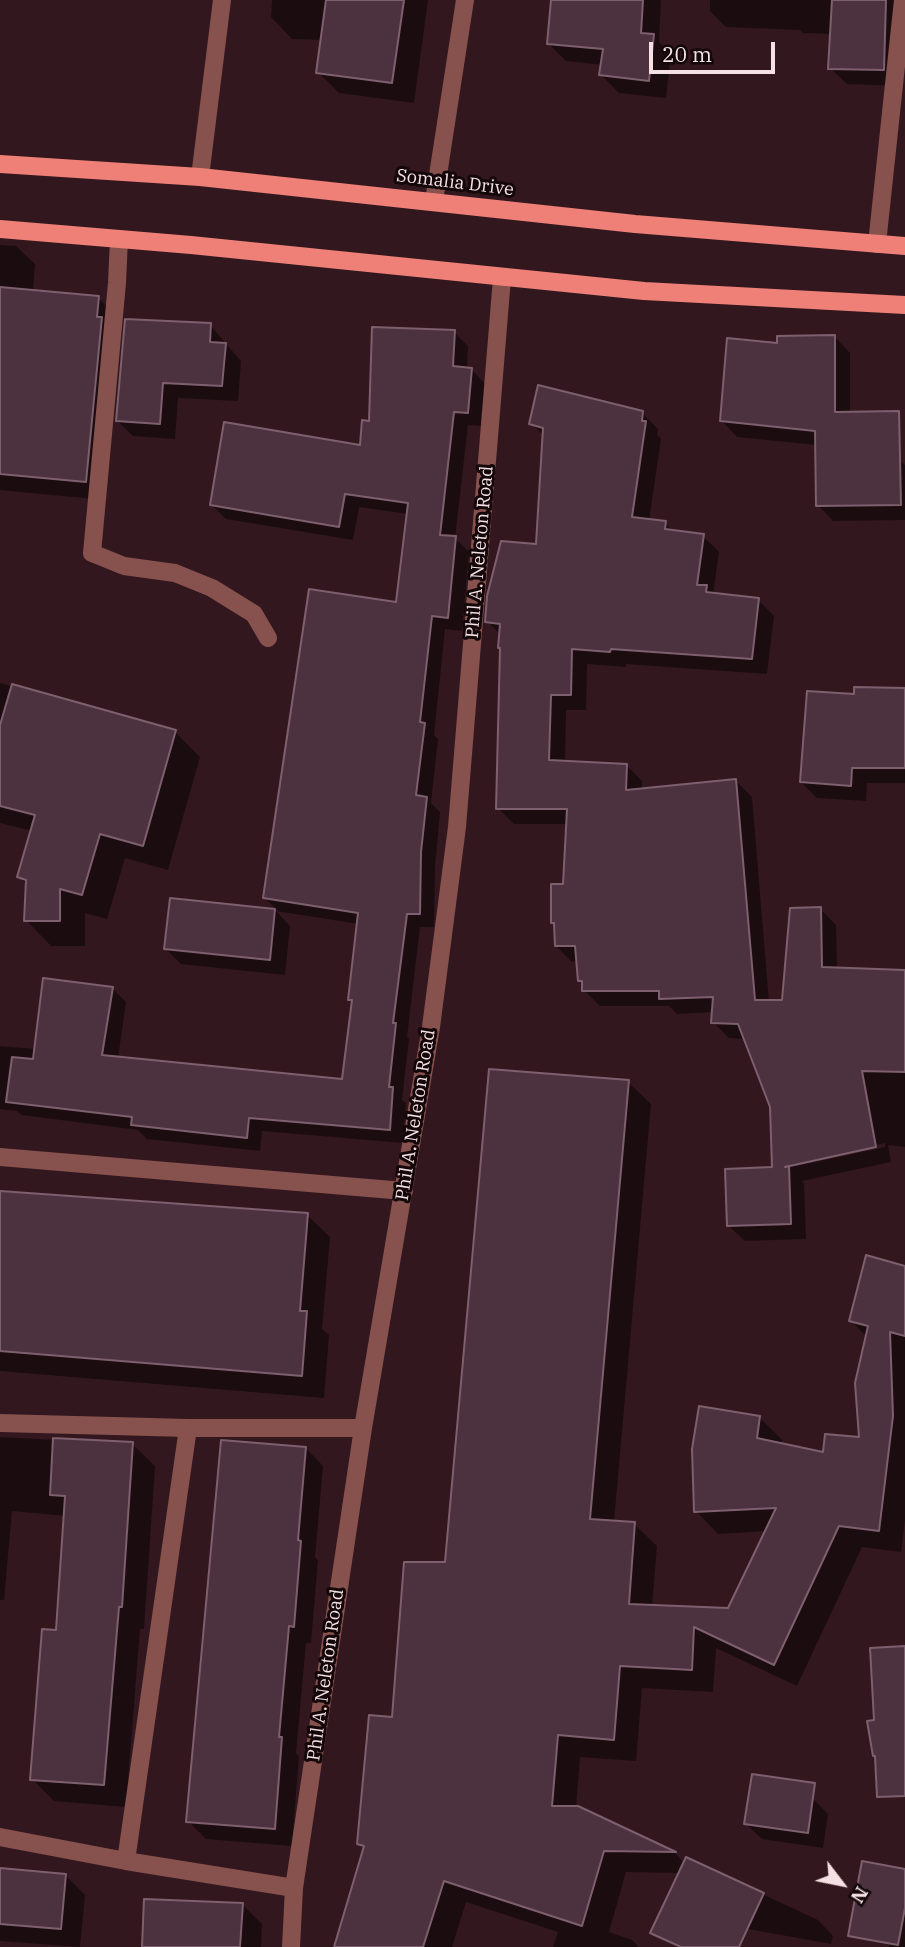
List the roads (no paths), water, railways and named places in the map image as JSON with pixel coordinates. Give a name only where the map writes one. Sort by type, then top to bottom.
[{"type":"main road","name":"Somalia Drive","points":[[0,164],[200,177],[635,224],[905,246]]},
{"type":"main road","points":[[0,229],[644,291],[905,305]]},
{"type":"street","points":[[200,177],[222,0]]},
{"type":"street","points":[[435,201],[465,0]]},
{"type":"street","points":[[877,244],[903,0]]},
{"type":"street","points":[[118,239],[117,283],[92,553],[124,566],[175,573],[212,588],[254,614],[268,638]]},
{"type":"street","name":"Phil A. Neleton Road","points":[[291,1947],[294,1888],[363,1427],[431,1027],[457,827],[502,278]]},
{"type":"street","points":[[0,1157],[404,1191]]},
{"type":"street","points":[[0,1423],[188,1428],[363,1427]]},
{"type":"street","points":[[126,1861],[188,1428]]},
{"type":"street","points":[[0,1837],[126,1861],[294,1888]]}]
